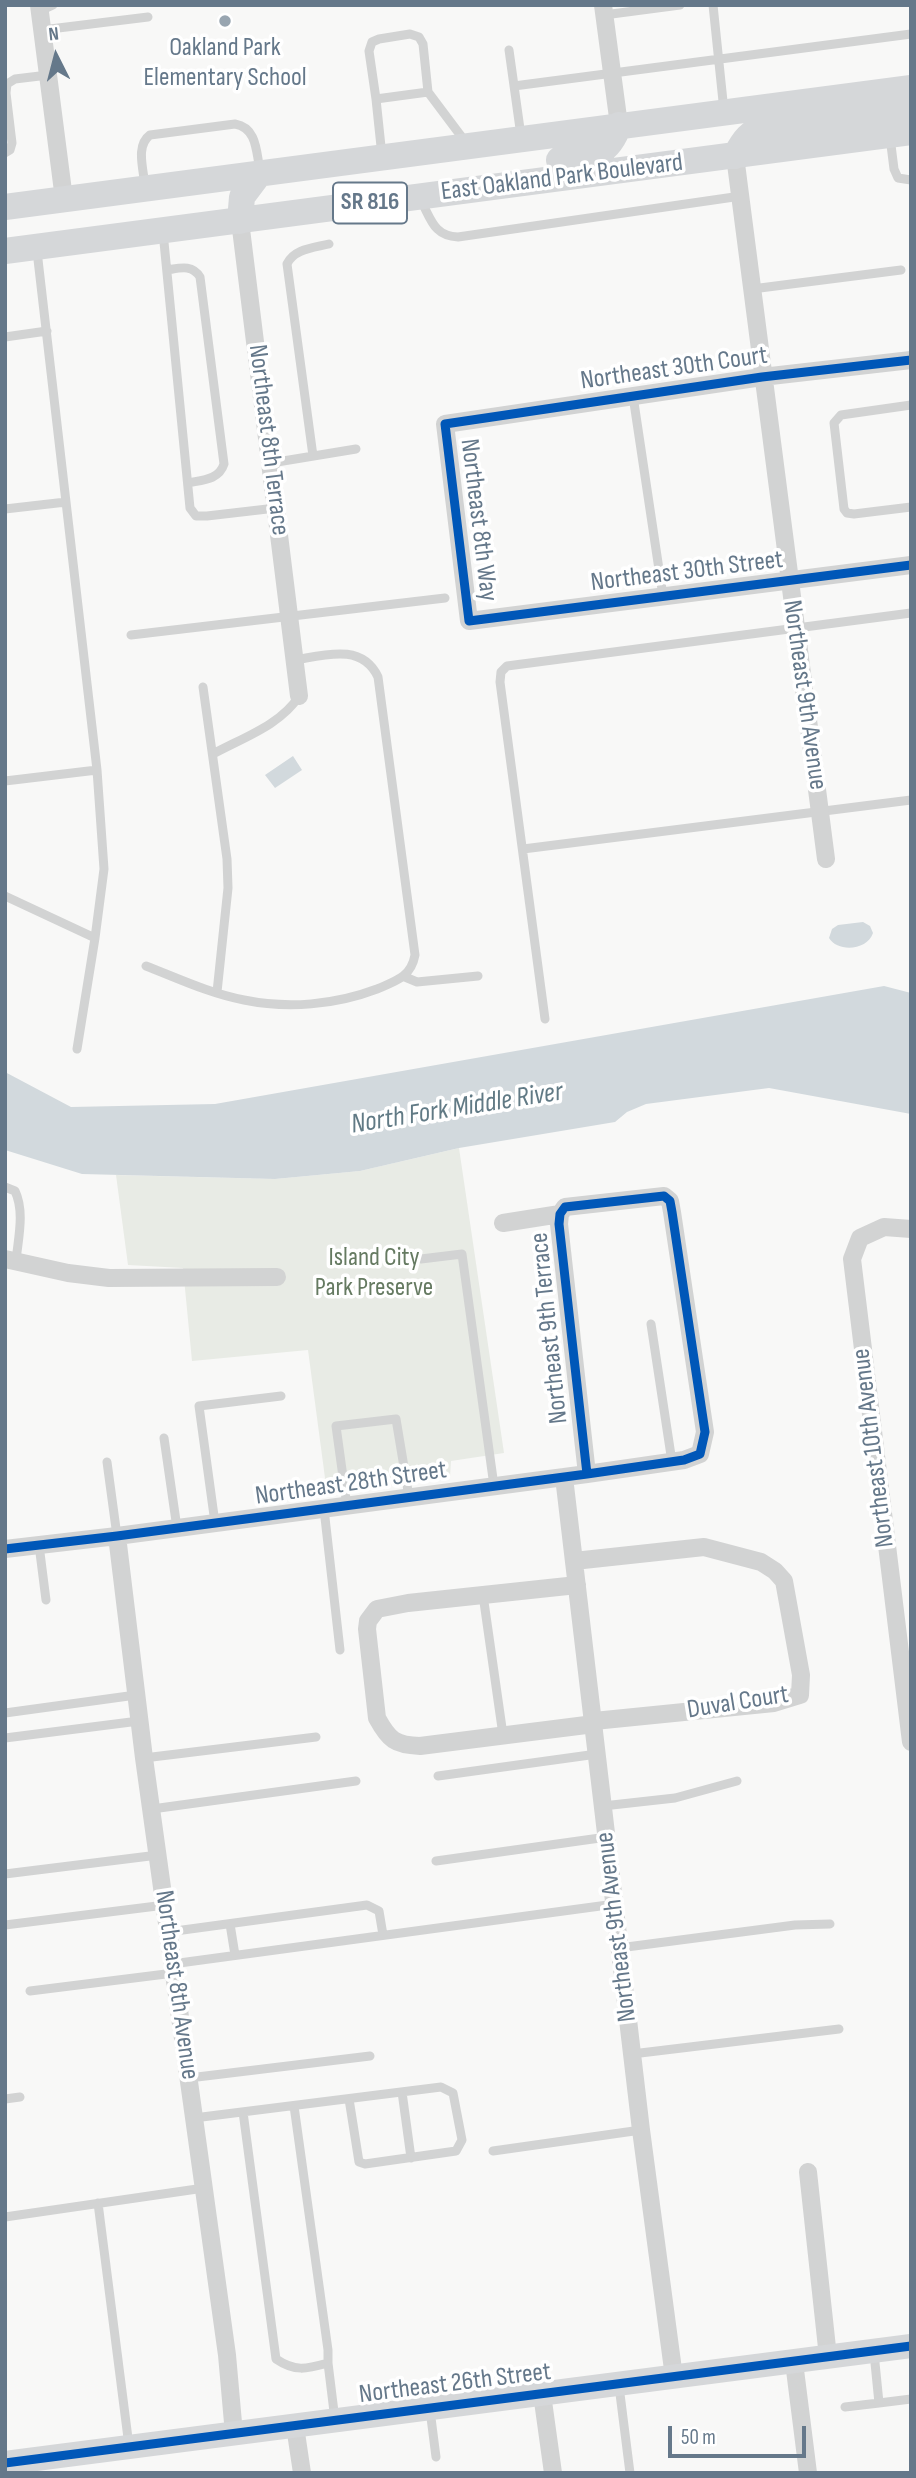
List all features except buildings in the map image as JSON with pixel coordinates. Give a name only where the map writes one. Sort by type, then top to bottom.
[{"type":"main road","name":"East Oakland Park Boulevard","points":[[5,207],[911,88]]},
{"type":"main road","points":[[734,156],[747,136],[754,130],[767,126],[911,107]]},
{"type":"main road","points":[[418,196],[442,178],[456,174],[595,154],[605,149],[613,140],[619,125]]},
{"type":"main road","name":"East Oakland Park Boulevard","points":[[5,251],[900,134]]},
{"type":"main road","points":[[240,221],[242,197],[260,173]]},
{"type":"main road","points":[[133,234],[156,219],[163,207],[154,187]]},
{"type":"street","points":[[44,7],[42,30],[64,199]]},
{"type":"street","points":[[603,10],[619,125]]},
{"type":"street","name":"Northeast 9th Avenue","points":[[734,156],[826,859]]},
{"type":"street","name":"Northeast 8th Terrace","points":[[240,221],[299,696]]},
{"type":"street","name":"Northeast 30th Court","points":[[445,424],[762,377],[911,360]]},
{"type":"street","name":"Northeast 8th Way","points":[[445,424],[469,621]]},
{"type":"street","name":"Northeast 30th Street","points":[[469,621],[911,565]]},
{"type":"street","name":"Northeast 9th Terrace","points":[[503,1223],[559,1214],[565,1207],[655,1196],[664,1196],[670,1201],[705,1432],[700,1454]]},
{"type":"street","name":"Northeast 9th Terrace","points":[[559,1214],[587,1474]]},
{"type":"street","name":"Northeast 10th Avenue","points":[[911,1229],[884,1227],[860,1238],[852,1259],[904,1633],[911,1742]]},
{"type":"street","points":[[10,1260],[68,1273],[109,1278],[277,1277]]},
{"type":"street","name":"Northeast 28th Street","points":[[5,1549],[587,1474],[672,1462],[700,1454]]},
{"type":"street","name":"Northeast 9th Avenue","points":[[564,1477],[641,2130],[674,2377]]},
{"type":"street","name":"Northeast 8th Avenue","points":[[117,1536],[144,1758],[228,2355],[234,2434]]},
{"type":"street","name":"Duval Court","points":[[574,1561],[704,1547],[761,1562],[784,1581],[801,1675],[800,1695],[774,1703],[594,1722]]},
{"type":"street","points":[[577,1585],[390,1605],[377,1609],[368,1621],[367,1629],[377,1718],[384,1731],[401,1745],[420,1746],[594,1722]]},
{"type":"street","points":[[808,2172],[828,2357]]},
{"type":"street","name":"Northeast 26th Street","points":[[5,2463],[45,2465],[129,2448],[911,2346]]},
{"type":"street","points":[[794,2362],[808,2473]]},
{"type":"street","points":[[542,2394],[553,2473]]},
{"type":"street","points":[[295,2426],[302,2473]]},
{"type":"lane","points":[[603,10],[680,5]]},
{"type":"lane","points":[[713,5],[724,112]]},
{"type":"lane","points":[[42,30],[148,17]]},
{"type":"lane","points":[[382,157],[369,51],[372,43],[379,39],[410,34],[419,37],[423,44],[428,92],[468,145]]},
{"type":"lane","points":[[514,86],[911,34]]},
{"type":"lane","points":[[509,50],[521,138]]},
{"type":"lane","points":[[5,153],[10,150],[12,143],[7,84],[15,79],[48,75]]},
{"type":"lane","points":[[376,99],[428,92]]},
{"type":"lane","points":[[154,187],[141,149],[144,140],[150,135],[235,124],[245,126],[253,134],[260,173]]},
{"type":"lane","points":[[900,134],[894,169],[898,178],[911,180]]},
{"type":"lane","points":[[418,196],[438,232],[446,237],[458,237],[741,196]]},
{"type":"lane","points":[[163,231],[190,508],[196,516],[277,508]]},
{"type":"lane","points":[[313,456],[287,264],[290,257],[298,252],[329,244]]},
{"type":"lane","points":[[37,247],[97,770],[104,869],[77,1049]]},
{"type":"lane","points":[[167,270],[187,267],[196,270],[200,277],[224,464],[222,472],[214,478],[188,483]]},
{"type":"lane","points":[[752,289],[901,270]]},
{"type":"lane","points":[[5,337],[47,331]]},
{"type":"lane","points":[[633,396],[663,596]]},
{"type":"lane","points":[[911,405],[841,415],[834,423],[844,509],[847,513],[911,507]]},
{"type":"lane","points":[[271,463],[356,449]]},
{"type":"lane","points":[[5,509],[66,502]]},
{"type":"lane","points":[[131,635],[445,598]]},
{"type":"lane","points":[[545,1019],[500,682],[501,672],[507,666],[911,613]]},
{"type":"lane","points":[[146,966],[243,1000],[313,1005],[356,997],[405,977],[413,965],[415,955],[378,677],[373,666],[359,655],[332,654],[295,660]]},
{"type":"lane","points":[[203,687],[227,859],[228,888],[217,992]]},
{"type":"lane","name":"Northeast 8th Terrace","points":[[213,754],[280,718],[299,696]]},
{"type":"lane","points":[[5,781],[97,770]]},
{"type":"lane","points":[[523,849],[911,800]]},
{"type":"lane","points":[[5,896],[95,938]]},
{"type":"lane","points":[[405,977],[417,982],[478,976]]},
{"type":"lane","points":[[5,1187],[15,1191],[18,1197],[20,1220],[10,1260]]},
{"type":"lane","points":[[421,1259],[462,1254],[494,1486]]},
{"type":"lane","points":[[651,1324],[672,1462]]},
{"type":"lane","points":[[215,1523],[199,1406],[281,1396]]},
{"type":"lane","points":[[347,1506],[336,1426],[396,1419],[409,1497]]},
{"type":"lane","points":[[164,1438],[177,1528]]},
{"type":"lane","points":[[107,1462],[117,1536]]},
{"type":"lane","points":[[324,1509],[340,1650]]},
{"type":"lane","points":[[39,1545],[46,1600]]},
{"type":"lane","points":[[483,1595],[503,1735]]},
{"type":"lane","points":[[5,1713],[136,1695]]},
{"type":"lane","points":[[5,1738],[139,1721]]},
{"type":"lane","points":[[144,1758],[316,1737]]},
{"type":"lane","points":[[438,1776],[597,1754]]},
{"type":"lane","points":[[152,1809],[356,1781]]},
{"type":"lane","points":[[603,1806],[675,1798],[737,1781]]},
{"type":"lane","points":[[436,1861],[607,1837]]},
{"type":"lane","points":[[5,1874],[158,1855]]},
{"type":"lane","points":[[5,1925],[165,1905]]},
{"type":"lane","points":[[168,1933],[366,1905],[379,1911],[383,1935]]},
{"type":"lane","points":[[30,1991],[173,1968],[219,1957],[615,1905]]},
{"type":"lane","points":[[230,1924],[235,1955]]},
{"type":"lane","points":[[620,1948],[795,1925],[830,1924]]},
{"type":"lane","points":[[632,2054],[839,2029]]},
{"type":"lane","points":[[189,2078],[370,2056]]},
{"type":"lane","points":[[194,2118],[441,2087],[453,2093],[462,2140],[456,2151],[365,2164],[359,2162],[349,2099]]},
{"type":"lane","points":[[402,2092],[411,2158]]},
{"type":"lane","points":[[5,2099],[20,2097]]},
{"type":"lane","points":[[294,2106],[328,2350],[335,2420]]},
{"type":"lane","points":[[243,2112],[276,2359],[290,2369],[328,2363]]},
{"type":"lane","points":[[493,2151],[641,2130]]},
{"type":"lane","points":[[5,2217],[204,2188]]},
{"type":"lane","points":[[98,2203],[129,2448]]},
{"type":"lane","points":[[873,2351],[879,2403]]},
{"type":"lane","points":[[619,2384],[629,2473]]},
{"type":"lane","points":[[845,2407],[911,2399]]},
{"type":"lane","points":[[429,2409],[436,2457]]},
{"type":"green space","name":"Island City Park Preserve","points":[[459,1148],[504,1453],[451,1461],[450,1477],[327,1493],[308,1350],[192,1361],[183,1268],[128,1265],[116,1175],[275,1179],[360,1171]]},
{"type":"water","points":[[293,756],[302,770],[275,788],[265,775]]},
{"type":"water","points":[[863,922],[870,926],[873,933],[870,939],[859,946],[839,946],[829,938],[832,929],[838,925]]},
{"type":"water","name":"North Fork Middle River","points":[[884,986],[911,993],[911,1114],[769,1088],[646,1104],[627,1112],[615,1122],[459,1148],[360,1171],[275,1179],[82,1174],[5,1150],[5,1072],[71,1107],[215,1104]]},
{"type":"cycle path","points":[[911,360],[762,377],[445,424],[469,621],[911,565]]},
{"type":"cycle path","points":[[5,1549],[587,1474],[684,1460],[700,1454],[705,1432],[672,1212],[670,1201],[664,1196],[565,1207],[560,1214],[587,1474]]},
{"type":"cycle path","points":[[5,2463],[911,2346]]},
{"type":"place","name":"Oakland Park Elementary School","points":[[225,21]]}]
